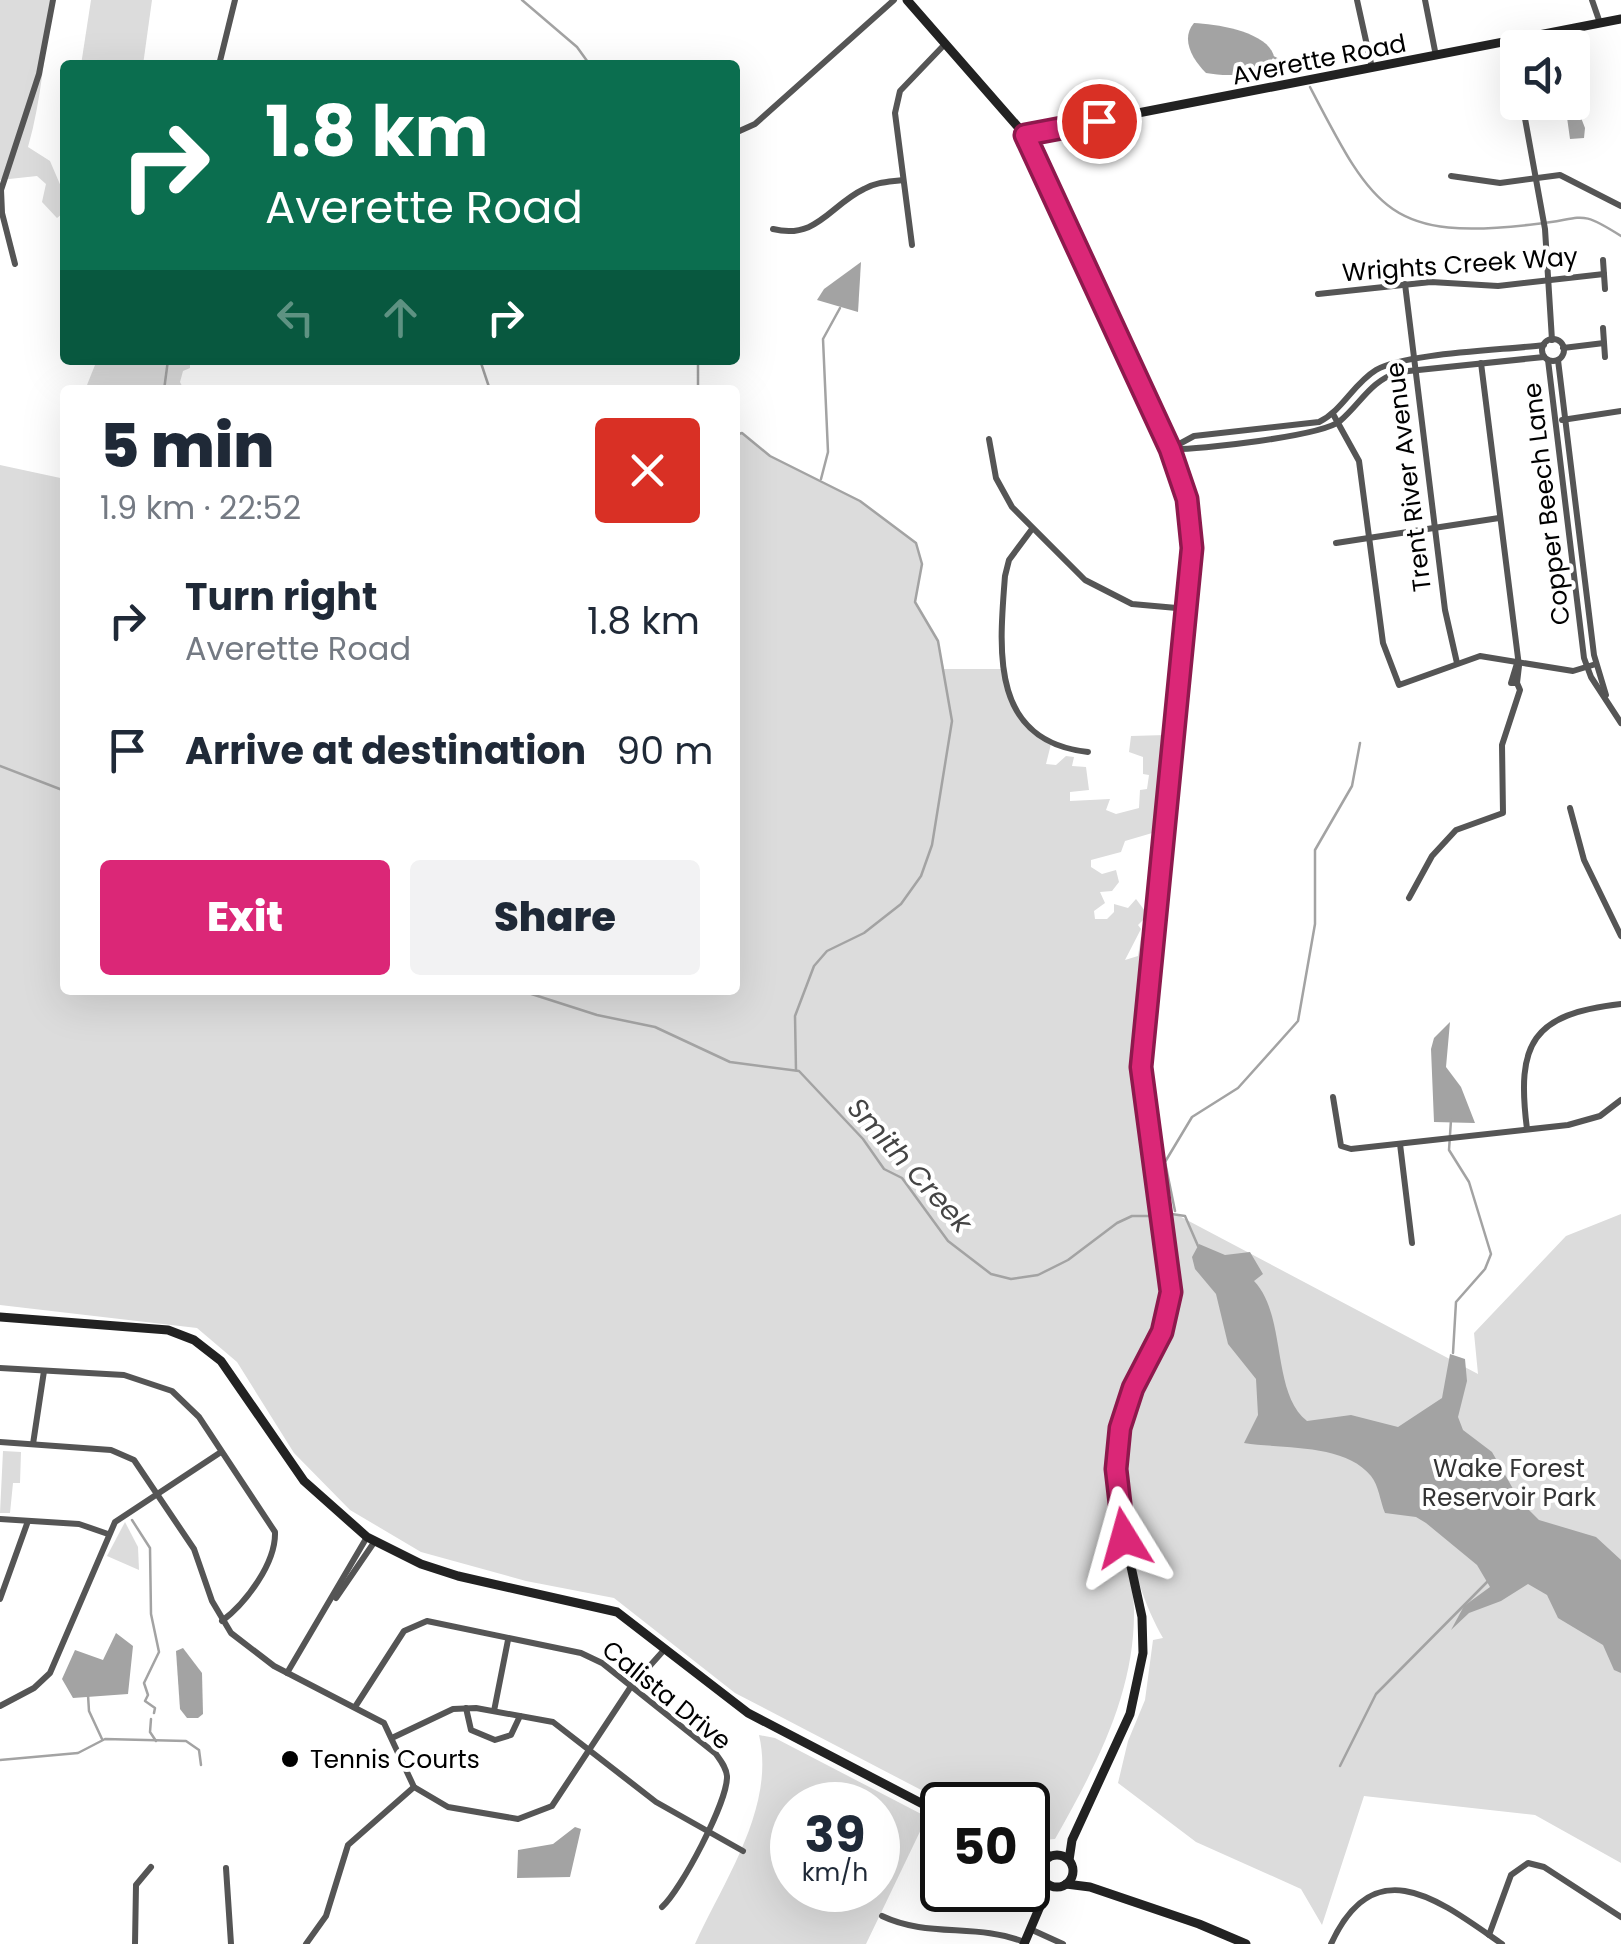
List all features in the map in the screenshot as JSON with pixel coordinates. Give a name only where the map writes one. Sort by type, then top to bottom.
[{"type":"main road","points":[[907,0],[1025,135],[1170,449],[1190,521],[1188,609],[1141,1067],[1171,1292],[1162,1332],[1122,1420],[1116,1469],[1120,1516],[1142,1616],[1142,1668],[1130,1714],[1072,1840],[1071,1863],[1063,1885],[1050,1896]]},
{"type":"main road","name":"Averette Road","points":[[1570,30],[1621,19]]},
{"type":"main road","name":"Averette Road","points":[[1025,135],[1500,44]]},
{"type":"main road","points":[[0,1317],[168,1330],[194,1340],[221,1361],[304,1481],[371,1539],[458,1576],[617,1612],[748,1713],[920,1803]]},
{"type":"main road","points":[[1050,1860],[1072,1840]]},
{"type":"main road","points":[[1052,1856],[1071,1863],[1090,1887]]},
{"type":"main road","points":[[1050,1878],[1063,1885],[1090,1887],[1246,1944]]},
{"type":"main road","points":[[1024,1943],[1037,1912]]},
{"type":"street","points":[[15,264],[2,213],[1,190],[39,74],[52,0]]},
{"type":"street","points":[[220,60],[235,0]]},
{"type":"street","points":[[740,131],[755,124],[894,0]]},
{"type":"street","points":[[1356,0],[1372,69]]},
{"type":"street","points":[[1424,0],[1436,57]]},
{"type":"street","points":[[1592,0],[1600,24]]},
{"type":"street","points":[[912,245],[895,113],[900,91],[945,44]]},
{"type":"street","points":[[1526,120],[1544,224],[1552,340]]},
{"type":"street","points":[[1451,176],[1500,183],[1568,177],[1621,206]]},
{"type":"street","points":[[774,228],[788,232],[821,224],[863,189],[903,180]]},
{"type":"street","points":[[1603,260],[1605,289]]},
{"type":"street","name":"Wrights Creek Way","points":[[1318,294],[1442,281],[1498,286],[1604,274]]},
{"type":"street","name":"Trent River Avenue","points":[[1406,284],[1449,642],[1457,663]]},
{"type":"street","points":[[1603,328],[1605,357]]},
{"type":"street","points":[[1250,435],[1310,424],[1333,414],[1376,370],[1414,360],[1544,345],[1552,340]]},
{"type":"street","points":[[1552,340],[1564,348]]},
{"type":"street","points":[[1170,449],[1194,436],[1316,432],[1339,422],[1382,377],[1415,370],[1550,359],[1564,348],[1604,343]]},
{"type":"street","name":"Copper Beech Lane","points":[[1544,345],[1560,420],[1596,664],[1606,696]]},
{"type":"street","points":[[1409,898],[1432,856],[1456,830],[1503,813],[1501,758],[1520,690],[1517,682],[1510,680],[1518,660],[1480,354]]},
{"type":"street","points":[[1560,420],[1621,411]]},
{"type":"street","points":[[1333,414],[1360,460],[1383,642],[1399,685],[1490,655],[1561,670],[1596,664]]},
{"type":"street","name":"Copper Beech Lane","points":[[1560,420],[1587,667],[1621,723]]},
{"type":"street","points":[[989,438],[1002,492],[1032,529],[1085,580],[1112,598],[1188,609]]},
{"type":"street","points":[[1336,542],[1499,518]]},
{"type":"street","points":[[1032,529],[1009,560],[1005,576],[1007,693],[1034,734],[1057,747],[1088,752]]},
{"type":"street","points":[[1570,808],[1584,860],[1621,936]]},
{"type":"street","points":[[1528,1129],[1522,1068],[1537,1036],[1548,1024],[1574,1010],[1621,1004]]},
{"type":"street","points":[[1333,1097],[1341,1146],[1352,1149],[1588,1121],[1621,1100]]},
{"type":"street","points":[[1400,1144],[1412,1244]]},
{"type":"street","points":[[0,1368],[124,1375],[157,1384],[193,1410],[269,1518],[275,1539],[270,1558],[240,1604],[222,1621]]},
{"type":"street","points":[[33,1444],[44,1371]]},
{"type":"street","points":[[0,1442],[122,1453],[140,1465],[194,1550],[222,1621],[244,1646],[287,1674],[374,1715],[394,1736],[414,1787],[448,1807],[509,1818],[544,1811],[561,1797],[630,1688],[664,1650]]},
{"type":"street","points":[[0,1706],[34,1688],[50,1673],[108,1534],[120,1517],[221,1452]]},
{"type":"street","points":[[0,1519],[79,1524],[108,1534]]},
{"type":"street","points":[[0,1600],[28,1521]]},
{"type":"street","points":[[287,1674],[371,1539]]},
{"type":"street","name":"Calista Drive","points":[[356,1706],[398,1638],[414,1624],[436,1621],[508,1640],[581,1653],[602,1663],[716,1754],[724,1766],[725,1790],[675,1896],[662,1906]]},
{"type":"street","points":[[494,1711],[508,1640]]},
{"type":"street","points":[[394,1736],[453,1709],[466,1708],[560,1725],[656,1802],[742,1851]]},
{"type":"street","points":[[466,1708],[471,1730],[494,1740],[511,1736],[520,1716]]},
{"type":"street","points":[[306,1944],[326,1916],[346,1849],[414,1787]]},
{"type":"street","points":[[1489,1935],[1512,1875],[1528,1863],[1544,1867],[1621,1917]]},
{"type":"street","points":[[135,1944],[136,1885],[151,1867]]},
{"type":"street","points":[[226,1868],[230,1944]]},
{"type":"street","points":[[1331,1944],[1355,1906],[1391,1890],[1421,1893],[1502,1944]]},
{"type":"street","points":[[882,1916],[920,1930],[978,1930],[1024,1943]]},
{"type":"street","points":[[1030,1929],[1063,1944]]},
{"type":"green space","points":[[0,0],[53,0],[28,147],[50,161],[60,184],[60,216],[57,218],[42,202],[46,184],[37,176],[0,180]]},
{"type":"green space","points":[[91,0],[152,0],[144,60],[82,60]]},
{"type":"green space","points":[[95,365],[190,365],[183,371],[182,385],[87,385]]},
{"type":"green space","points":[[742,433],[770,456],[860,501],[916,543],[922,564],[915,602],[938,641],[944,669],[1004,669],[1018,712],[1032,731],[1051,744],[1046,764],[1056,765],[1066,756],[1074,757],[1072,766],[1086,767],[1089,790],[1070,792],[1070,801],[1110,799],[1106,810],[1116,814],[1139,808],[1140,790],[1147,789],[1149,775],[1143,774],[1143,757],[1129,752],[1131,736],[1166,735],[1159,831],[1125,841],[1121,852],[1091,860],[1091,867],[1102,874],[1116,870],[1119,882],[1112,891],[1100,892],[1105,903],[1094,911],[1095,919],[1107,919],[1114,912],[1114,904],[1128,908],[1136,899],[1148,915],[1138,925],[1141,929],[1125,960],[1138,956],[1141,937],[1152,933],[1137,1054],[1137,1114],[1166,1291],[1156,1326],[1121,1409],[1116,1441],[1117,1513],[1134,1602],[1128,1671],[1098,1757],[1055,1839],[1050,1839],[1050,1782],[920,1782],[920,1789],[735,1693],[614,1598],[526,1581],[421,1552],[350,1510],[294,1453],[237,1362],[197,1328],[0,1305],[0,465],[60,478],[60,995],[740,995]]},
{"type":"green space","name":"Wake Forest Reservoir Park","points":[[1166,1209],[1478,1374],[1474,1333],[1566,1236],[1621,1214],[1621,1863],[1535,1815],[1364,1796],[1322,1925],[1301,1889],[1196,1842],[1118,1783],[1128,1741],[1145,1700],[1153,1640],[1163,1638],[1150,1613],[1131,1555],[1122,1494],[1122,1463],[1133,1406],[1173,1322],[1175,1279]]},
{"type":"green space","points":[[3,1451],[21,1452],[20,1483],[13,1483],[10,1513],[0,1513]]},
{"type":"green space","points":[[125,1522],[138,1547],[139,1570],[107,1556]]},
{"type":"green space","points":[[759,1735],[775,1738],[860,1782],[770,1782],[770,1912],[881,1912],[866,1944],[695,1944],[744,1842],[760,1789]]},
{"type":"green space","points":[[900,1803],[920,1813],[920,1832],[900,1873]]},
{"type":"shaded area","points":[[1194,23],[1253,36],[1270,48],[1274,57],[1252,72],[1206,73],[1188,42]]},
{"type":"shaded area","points":[[1567,120],[1582,120],[1584,138],[1570,139]]},
{"type":"shaded area","points":[[861,262],[858,312],[817,300],[824,289]]},
{"type":"shaded area","points":[[1450,1022],[1446,1067],[1461,1087],[1475,1123],[1434,1122],[1431,1049],[1434,1038]]},
{"type":"shaded area","points":[[1199,1244],[1225,1255],[1250,1252],[1263,1274],[1254,1281],[1271,1313],[1288,1392],[1307,1421],[1351,1415],[1398,1427],[1442,1398],[1450,1354],[1465,1359],[1467,1381],[1458,1417],[1463,1430],[1492,1452],[1520,1501],[1539,1520],[1596,1537],[1621,1560],[1621,1673],[1614,1670],[1603,1645],[1558,1618],[1547,1595],[1528,1584],[1501,1601],[1469,1613],[1451,1630],[1464,1606],[1490,1587],[1477,1565],[1416,1517],[1385,1513],[1378,1489],[1360,1465],[1312,1449],[1244,1443],[1258,1415],[1256,1379],[1228,1344],[1216,1294],[1195,1269],[1192,1257]]},
{"type":"shaded area","points":[[116,1633],[133,1646],[128,1694],[73,1698],[62,1679],[75,1650],[103,1660]]},
{"type":"shaded area","points":[[183,1648],[202,1673],[203,1714],[198,1718],[187,1718],[180,1709],[176,1651]]},
{"type":"shaded area","points":[[575,1827],[581,1829],[570,1877],[517,1878],[518,1850],[553,1844]]},
{"type":"waterway","points":[[522,0],[577,47],[586,60]]},
{"type":"waterway","points":[[1273,57],[1302,72]]},
{"type":"waterway","points":[[1310,87],[1371,189],[1392,208],[1417,221],[1487,228],[1580,218],[1621,236]]},
{"type":"waterway","points":[[821,479],[828,452],[823,339],[840,308]]},
{"type":"waterway","points":[[165,385],[167,365]]},
{"type":"waterway","points":[[482,365],[488,385]]},
{"type":"waterway","points":[[698,365],[698,385]]},
{"type":"waterway","points":[[740,434],[770,456],[860,501],[916,543],[922,564],[915,602],[938,641],[952,721],[932,845],[921,876],[901,904],[864,933],[827,951],[814,966],[795,1016],[796,1070]]},
{"type":"waterway","points":[[1175,1211],[1165,1162],[1192,1117],[1238,1088],[1298,1021],[1315,924],[1315,850],[1352,786],[1360,743]]},
{"type":"waterway","name":"Smith Creek","points":[[0,766],[60,789]]},
{"type":"waterway","name":"Smith Creek","points":[[535,995],[597,1015],[655,1027],[730,1062],[799,1071],[863,1139],[884,1169],[902,1178],[948,1241],[991,1274],[1011,1279],[1038,1275],[1068,1260],[1117,1223],[1132,1216],[1156,1216]]},
{"type":"waterway","points":[[1451,1120],[1449,1150],[1469,1182],[1491,1254],[1485,1269],[1456,1302],[1453,1353]]},
{"type":"waterway","name":"Smith Creek","points":[[1165,1213],[1185,1216],[1198,1246]]},
{"type":"waterway","points":[[132,1520],[150,1548],[151,1614],[159,1652],[144,1683],[148,1695],[145,1701],[155,1708],[154,1713]]},
{"type":"waterway","points":[[1340,1766],[1376,1694],[1490,1579]]},
{"type":"waterway","points":[[88,1695],[89,1711],[102,1739]]},
{"type":"waterway","points":[[151,1719],[150,1732],[156,1741]]},
{"type":"waterway","points":[[0,1760],[78,1753],[105,1739],[186,1741],[199,1750],[201,1765]]},
{"type":"place","name":"Tennis Courts","points":[[290,1759]]},
{"type":"route","points":[[1099,121],[1025,135],[1170,449],[1187,499],[1192,548],[1141,1067],[1141,1091],[1171,1292],[1162,1332],[1133,1388],[1120,1428],[1116,1469],[1124,1538]]}]
